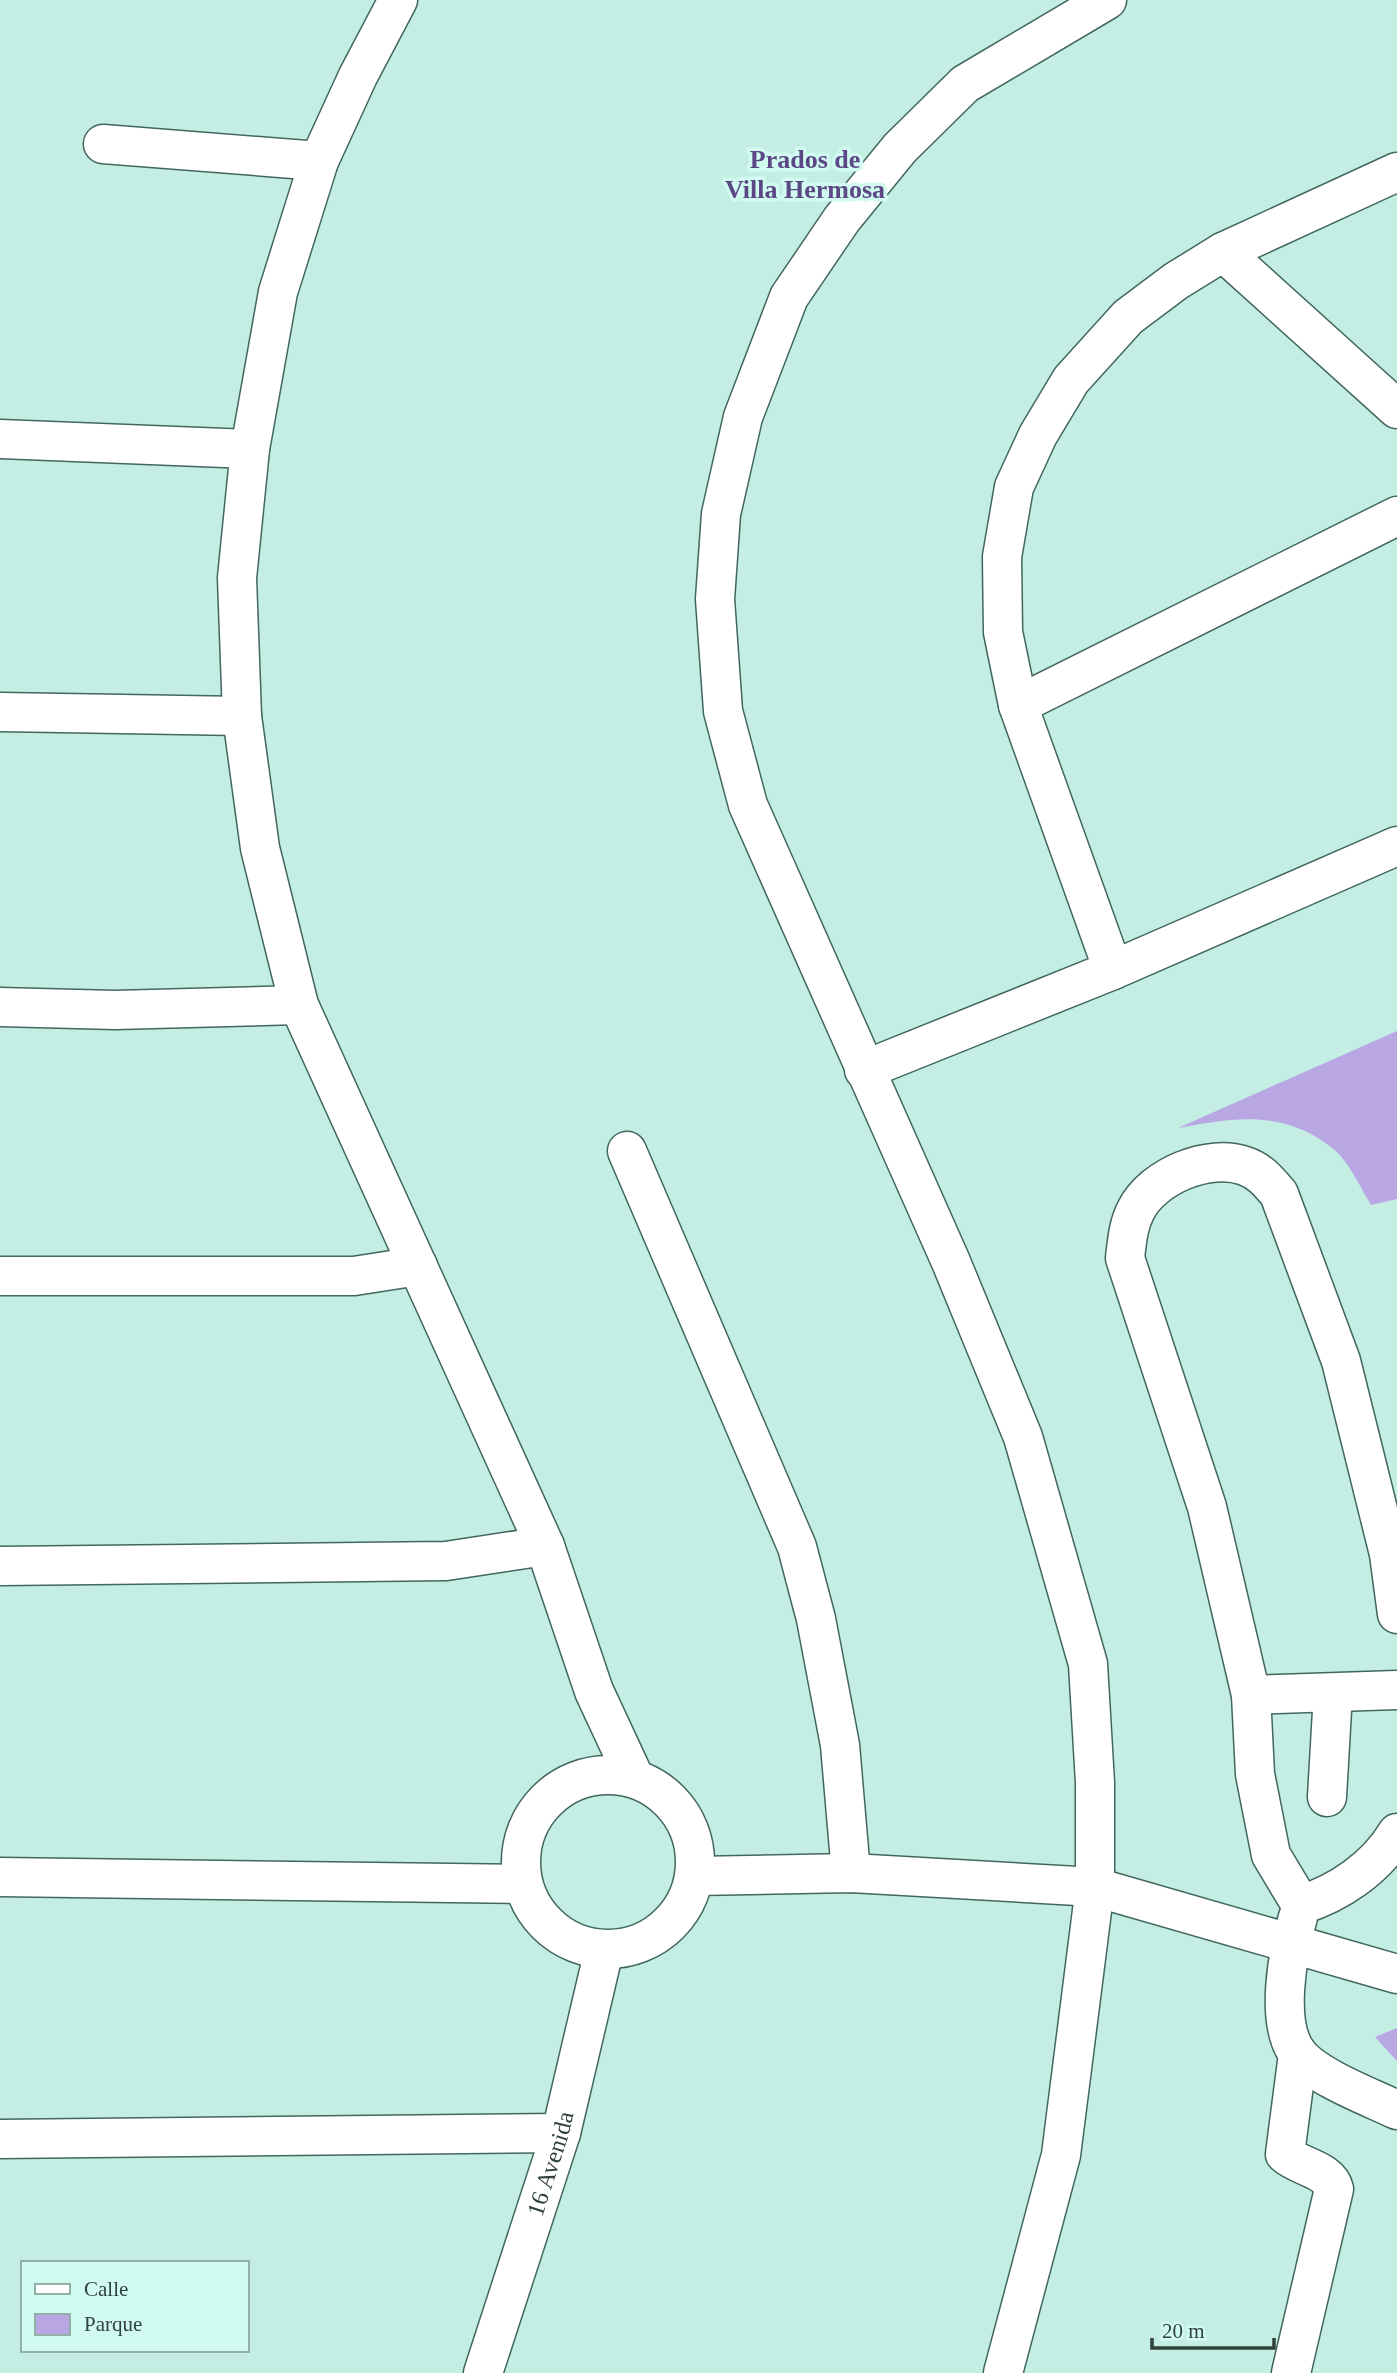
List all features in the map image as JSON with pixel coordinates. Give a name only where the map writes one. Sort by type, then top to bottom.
[{"type":"street","points":[[398,0],[358,76],[319,161],[278,292],[250,449],[237,578],[242,716],[260,848],[299,1005],[545,1546],[594,1691],[634,1777]]},
{"type":"street","points":[[1003,2373],[1061,2155],[1095,1887],[1095,1783],[1088,1664],[1059,1554],[1023,1437],[951,1262],[748,805],[723,711],[715,599],[722,514],[743,417],[789,297],[842,219],[900,148],[965,84],[1107,0]]},
{"type":"street","points":[[103,144],[319,161]]},
{"type":"street","points":[[1113,970],[1018,705],[1003,632],[1003,557],[1014,487],[1038,435],[1071,380],[1128,317],[1176,281],[1223,252],[1397,172]]},
{"type":"street","points":[[1223,252],[1397,409]]},
{"type":"street","points":[[0,439],[250,449]]},
{"type":"street","points":[[1018,705],[1397,516]]},
{"type":"street","points":[[0,712],[242,716]]},
{"type":"street","points":[[864,1070],[1113,970],[1397,846]]},
{"type":"street","points":[[0,1007],[115,1010],[299,1005]]},
{"type":"street","points":[[627,1151],[797,1547],[816,1619],[840,1745],[851,1872]]},
{"type":"street","points":[[1397,1614],[1389,1554],[1341,1362],[1279,1194],[1264,1177],[1245,1166],[1225,1162],[1205,1163],[1180,1173],[1147,1195],[1136,1210],[1127,1234],[1125,1258],[1207,1507],[1251,1695],[1255,1774],[1270,1855],[1301,1905],[1291,1942],[1284,2020],[1298,2054],[1311,2066],[1397,2110]]},
{"type":"street","points":[[0,1276],[354,1276],[418,1266]]},
{"type":"street","points":[[0,1566],[446,1561],[545,1546]]},
{"type":"street","points":[[1251,1695],[1397,1690]]},
{"type":"street","points":[[586,1777],[594,1691]]},
{"type":"street","points":[[1327,1797],[1333,1693]]},
{"type":"street","points":[[610,1774],[634,1777],[662,1792],[684,1815],[694,1844],[695,1876],[684,1905],[664,1930],[636,1945],[604,1950],[577,1945],[552,1931],[534,1910],[522,1884],[520,1857],[526,1829],[540,1805],[561,1788],[586,1777],[610,1774]]},
{"type":"street","points":[[1301,1905],[1324,1898],[1351,1881],[1377,1859],[1397,1833]]},
{"type":"street","points":[[695,1876],[851,1872],[1095,1887],[1397,1974]]},
{"type":"street","points":[[0,1877],[522,1884]]},
{"type":"street","name":"16 Avenida","points":[[482,2373],[561,2133],[604,1950]]},
{"type":"street","points":[[1290,2373],[1334,2189],[1327,2177],[1285,2154],[1298,2054]]},
{"type":"street","points":[[0,2139],[561,2133]]},
{"type":"green space","points":[[1397,1031],[1397,1199],[1371,1205],[1341,1156],[1299,1128],[1280,1122],[1241,1119],[1178,1128]]},
{"type":"green space","points":[[1397,2028],[1397,2061],[1375,2037]]},
{"type":"district","name":"Prados de Villa Hermosa","points":[[805,174]]}]
